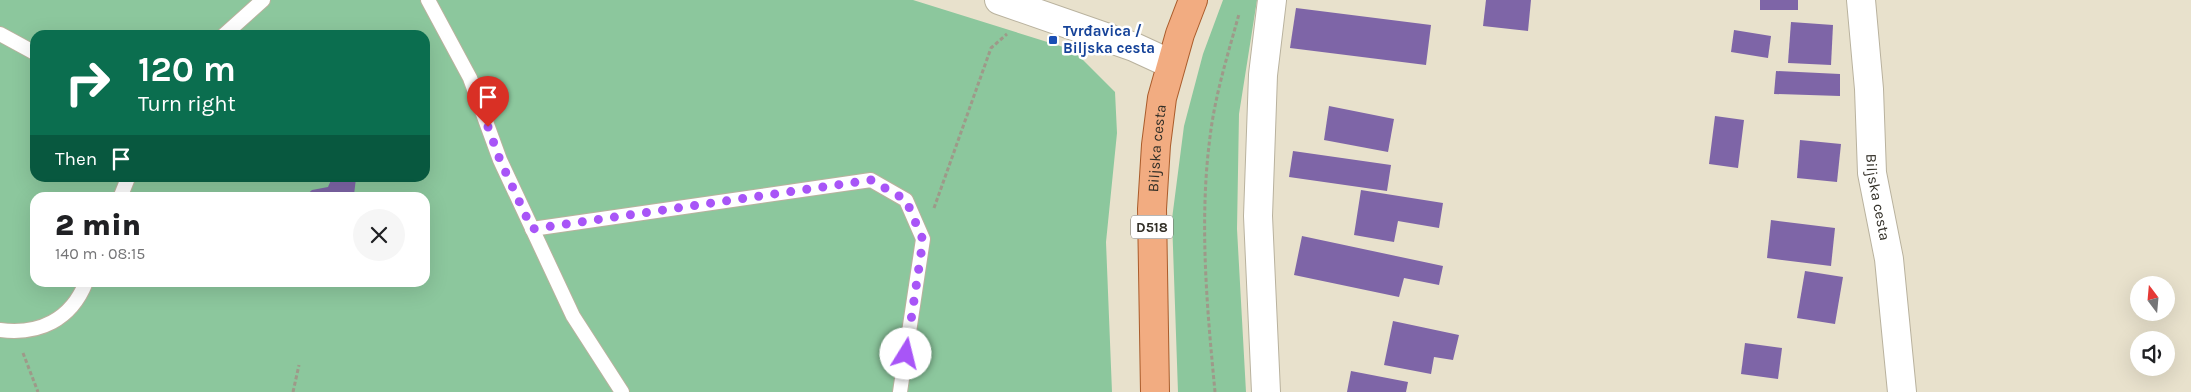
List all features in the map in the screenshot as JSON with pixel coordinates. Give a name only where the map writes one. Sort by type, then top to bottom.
[{"type":"main road","name":"Biljska cesta","points":[[1156,392],[1152,209],[1156,145],[1162,98],[1180,34],[1193,0]]},
{"type":"street","points":[[999,0],[1134,47],[1171,64]]},
{"type":"street","points":[[1266,392],[1258,216],[1263,75],[1272,0]]},
{"type":"street","name":"Biljska cesta","points":[[1861,0],[1872,173],[1889,259],[1902,392]]},
{"type":"lane","points":[[230,30],[263,0]]},
{"type":"lane","points":[[428,0],[470,78],[500,160],[573,316],[622,392]]},
{"type":"lane","points":[[0,34],[30,50]]},
{"type":"lane","points":[[532,229],[871,180],[906,200],[923,240],[900,392]]},
{"type":"lane","points":[[0,330],[15,332],[32,331],[57,321],[81,296],[84,287]]},
{"type":"path","points":[[1215,392],[1208,319],[1205,193],[1210,136],[1222,75],[1240,9]]},
{"type":"path","points":[[923,240],[991,48],[1014,28],[1037,13]]},
{"type":"path","points":[[15,332],[38,392]]},
{"type":"path","points":[[293,392],[299,365]]},
{"type":"green space","points":[[0,0],[913,0],[1073,50],[1115,92],[1117,133],[1106,242],[1112,392],[0,392]]},
{"type":"green space","points":[[1223,0],[1257,0],[1239,114],[1237,229],[1246,392],[1178,392],[1172,219],[1184,126],[1203,54]]},
{"type":"building","points":[[1486,0],[1531,0],[1528,31],[1483,26]]},
{"type":"building","points":[[1760,0],[1798,0],[1798,10],[1760,10]]},
{"type":"building","points":[[1296,8],[1431,25],[1426,65],[1290,48]]},
{"type":"building","points":[[1791,22],[1833,25],[1831,65],[1788,63]]},
{"type":"building","points":[[1734,30],[1771,36],[1768,58],[1731,52]]},
{"type":"building","points":[[1776,71],[1840,74],[1840,96],[1774,94]]},
{"type":"building","points":[[1329,106],[1394,119],[1388,152],[1324,140]]},
{"type":"building","points":[[1715,116],[1744,120],[1738,168],[1709,164]]},
{"type":"building","points":[[1800,140],[1841,144],[1837,182],[1797,178]]},
{"type":"building","points":[[1293,151],[1391,165],[1387,191],[1289,177]]},
{"type":"building","points":[[330,182],[356,182],[354,192],[310,192],[328,187]]},
{"type":"building","points":[[1361,190],[1443,203],[1439,228],[1398,221],[1394,242],[1354,235]]},
{"type":"building","points":[[1771,220],[1835,228],[1831,266],[1767,258]]},
{"type":"building","points":[[1302,236],[1443,266],[1439,285],[1404,278],[1399,297],[1294,275]]},
{"type":"building","points":[[1805,271],[1843,277],[1835,324],[1797,318]]},
{"type":"building","points":[[1393,321],[1459,335],[1453,360],[1434,357],[1431,374],[1384,365]]},
{"type":"building","points":[[1745,343],[1782,348],[1778,379],[1741,374]]},
{"type":"building","points":[[1351,371],[1408,382],[1406,392],[1347,392]]},
{"type":"place","name":"Tvrđavica / Biljska cesta","points":[[1053,40]]},
{"type":"route","points":[[488,127],[500,160],[532,229],[871,180],[906,200],[923,240],[906,354]]}]
